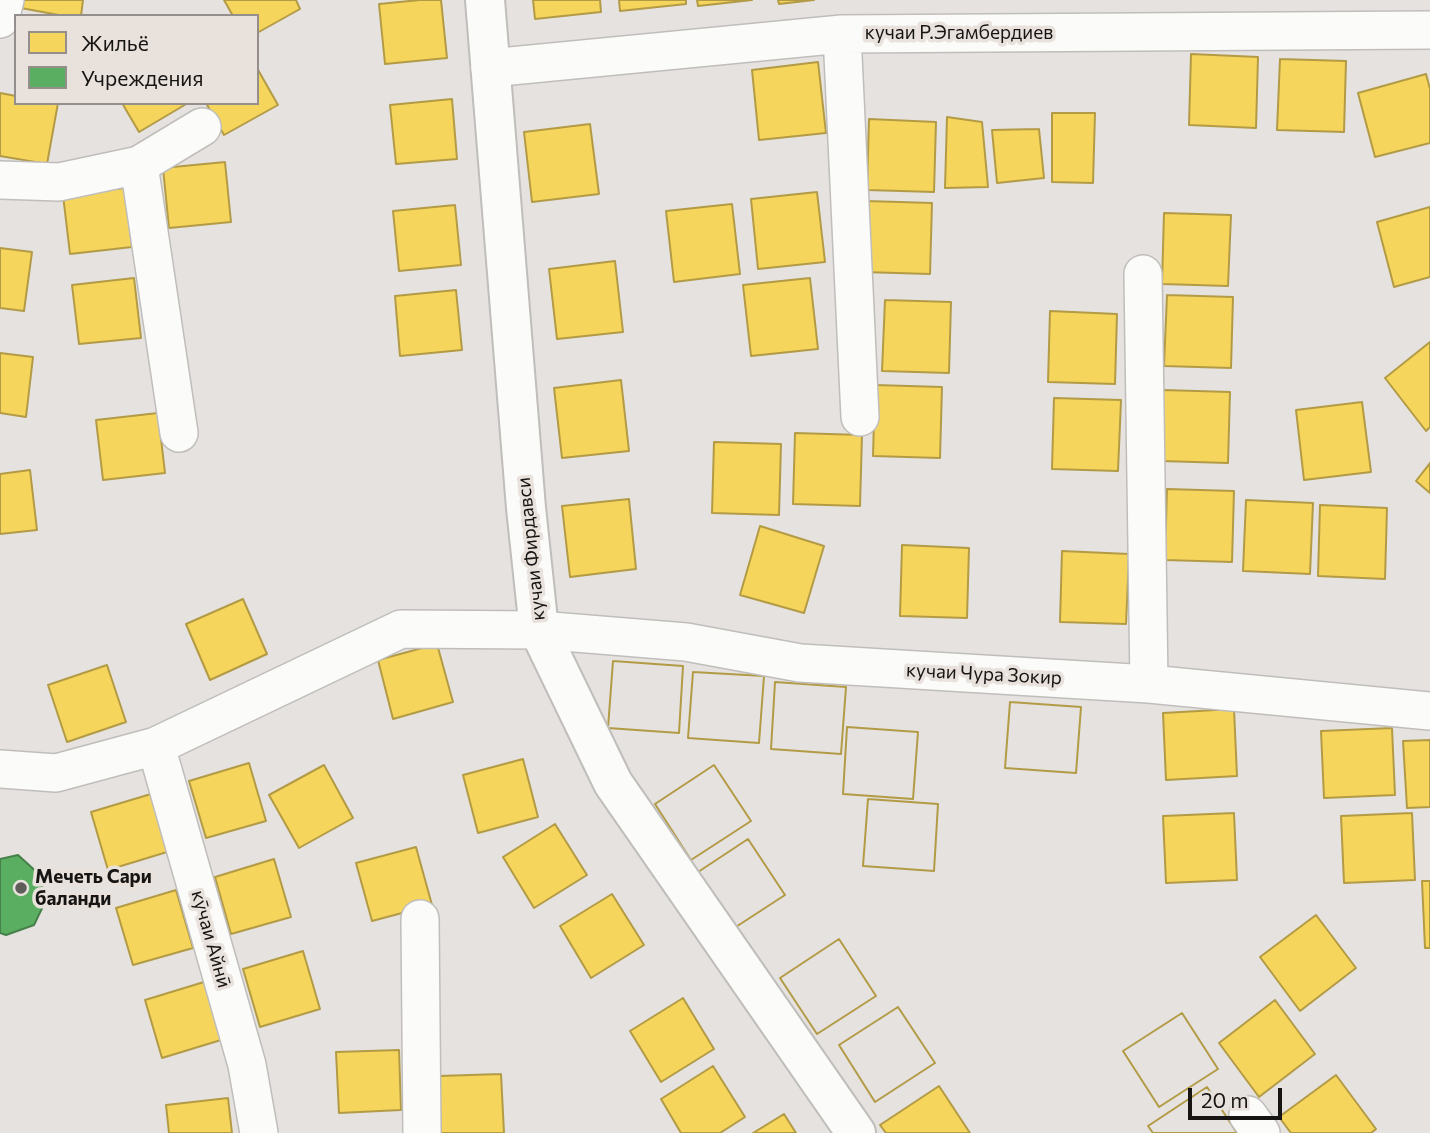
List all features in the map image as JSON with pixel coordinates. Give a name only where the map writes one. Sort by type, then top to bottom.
[{"type":"street","points":[[0,19],[5,0]]},
{"type":"street","name":"кучаи Фирдавси","points":[[485,0],[525,494],[539,630],[613,783],[856,1133]]},
{"type":"street","name":"кучаи Р.Эгамбердиев","points":[[490,68],[842,34],[1430,30]]},
{"type":"street","points":[[842,34],[860,416]]},
{"type":"street","points":[[0,180],[59,183],[139,165],[202,127]]},
{"type":"street","points":[[139,165],[179,433]]},
{"type":"street","points":[[1143,274],[1149,684]]},
{"type":"street","name":"кучаи Чура Зокир","points":[[0,769],[56,773],[156,746],[401,629],[539,630],[686,642],[800,663],[1149,684],[1430,711]]},
{"type":"street","name":"кӯчаи Айнӣ","points":[[156,746],[247,1065],[259,1133]]},
{"type":"street","points":[[420,919],[422,1133]]},
{"type":"building: Жильё","points":[[22,0],[83,0],[81,14],[53,14],[21,8]]},
{"type":"building: Жильё","points":[[224,0],[296,0],[300,9],[259,32],[259,14],[232,14]]},
{"type":"building: Жильё","points":[[441,0],[447,58],[385,64],[379,4]]},
{"type":"building: Жильё","points":[[533,0],[600,0],[601,12],[535,19]]},
{"type":"building: Жильё","points":[[619,0],[686,0],[686,4],[620,11]]},
{"type":"building: Жильё","points":[[697,0],[752,0],[698,6]]},
{"type":"building: Жильё","points":[[778,0],[814,0],[779,4]]},
{"type":"building: Жильё","points":[[1191,54],[1258,57],[1256,128],[1189,125]]},
{"type":"building: Жильё","points":[[1280,59],[1346,61],[1344,132],[1277,130]]},
{"type":"building: Жильё","points":[[818,62],[826,133],[759,140],[752,70]]},
{"type":"building: Жильё","points":[[259,72],[278,105],[224,135],[207,105],[259,105]]},
{"type":"building: Жильё","points":[[1426,74],[1430,89],[1430,143],[1375,157],[1358,93]]},
{"type":"building: Жильё","points":[[0,93],[14,96],[14,105],[58,105],[47,164],[0,156]]},
{"type":"building: Жильё","points":[[452,99],[457,159],[396,164],[390,105]]},
{"type":"building: Жильё","points":[[123,105],[185,105],[139,132]]},
{"type":"building: Жильё","points":[[1052,113],[1095,113],[1093,183],[1052,182]]},
{"type":"building: Жильё","points":[[947,117],[982,122],[988,187],[945,188]]},
{"type":"building: Жильё","points":[[869,119],[936,122],[934,192],[867,190]]},
{"type":"building: Жильё","points":[[590,124],[599,194],[532,202],[524,132]]},
{"type":"building: Жильё","points":[[1039,129],[1044,178],[997,183],[992,130]]},
{"type":"building: Жильё","points":[[225,162],[231,222],[169,228],[163,168]]},
{"type":"building: Жильё","points":[[125,188],[132,247],[70,254],[63,195]]},
{"type":"building: Жильё","points":[[817,192],[825,262],[758,269],[751,199]]},
{"type":"building: Жильё","points":[[866,201],[932,203],[930,274],[863,272]]},
{"type":"building: Жильё","points":[[732,204],[740,274],[674,282],[666,211]]},
{"type":"building: Жильё","points":[[455,205],[461,265],[399,271],[393,211]]},
{"type":"building: Жильё","points":[[1430,207],[1430,277],[1394,287],[1377,222]]},
{"type":"building: Жильё","points":[[1164,213],[1231,215],[1228,286],[1162,284]]},
{"type":"building: Жильё","points":[[0,248],[32,252],[24,311],[0,308]]},
{"type":"building: Жильё","points":[[615,261],[623,332],[557,339],[549,269]]},
{"type":"building: Жильё","points":[[134,278],[141,338],[79,344],[72,285]]},
{"type":"building: Жильё","points":[[810,278],[818,349],[751,356],[743,285]]},
{"type":"building: Жильё","points":[[456,290],[462,350],[400,356],[395,296]]},
{"type":"building: Жильё","points":[[1167,295],[1233,297],[1231,368],[1164,366]]},
{"type":"building: Жильё","points":[[885,300],[951,302],[949,373],[882,371]]},
{"type":"building: Жильё","points":[[1050,311],[1117,314],[1115,384],[1048,382]]},
{"type":"building: Жильё","points":[[1430,342],[1430,427],[1426,431],[1385,378]]},
{"type":"building: Жильё","points":[[0,353],[33,357],[26,417],[0,413]]},
{"type":"building: Жильё","points":[[621,380],[629,451],[562,458],[554,388]]},
{"type":"building: Жильё","points":[[875,385],[942,387],[940,458],[873,456]]},
{"type":"building: Жильё","points":[[1163,390],[1230,392],[1228,463],[1161,461]]},
{"type":"building: Жильё","points":[[1054,398],[1121,400],[1118,471],[1052,469]]},
{"type":"building: Жильё","points":[[1362,402],[1371,472],[1304,480],[1296,410]]},
{"type":"building: Жильё","points":[[158,413],[165,473],[103,480],[96,420]]},
{"type":"building: Жильё","points":[[795,433],[862,435],[860,506],[793,504]]},
{"type":"building: Жильё","points":[[714,442],[781,444],[779,515],[712,513]]},
{"type":"building: Жильё","points":[[1430,463],[1430,493],[1416,481]]},
{"type":"building: Жильё","points":[[30,470],[37,530],[0,534],[0,474]]},
{"type":"building: Жильё","points":[[1167,489],[1234,491],[1232,562],[1165,560]]},
{"type":"building: Жильё","points":[[629,499],[636,569],[570,577],[562,506]]},
{"type":"building: Жильё","points":[[1246,500],[1313,503],[1310,574],[1243,571]]},
{"type":"building: Жильё","points":[[1320,505],[1387,508],[1385,579],[1318,576]]},
{"type":"building: Жильё","points":[[760,526],[824,546],[804,613],[740,595]]},
{"type":"building: Жильё","points":[[902,545],[969,548],[967,618],[900,616]]},
{"type":"building: Жильё","points":[[1062,551],[1129,554],[1126,624],[1060,622]]},
{"type":"building: Жильё","points":[[243,599],[267,654],[210,680],[186,624]]},
{"type":"building: Жильё","points":[[437,644],[453,702],[393,719],[378,660]]},
{"type":"building: Жильё","points":[[613,661],[683,666],[679,733],[608,728]]},
{"type":"building: Жильё","points":[[613,661],[683,666],[679,733],[608,728]]},
{"type":"building: Жильё","points":[[107,665],[126,722],[67,742],[48,685]]},
{"type":"building: Жильё","points":[[693,672],[764,676],[759,743],[688,738]]},
{"type":"building: Жильё","points":[[693,672],[764,676],[759,743],[688,738]]},
{"type":"building: Жильё","points":[[775,682],[846,687],[841,754],[771,749]]},
{"type":"building: Жильё","points":[[775,682],[846,687],[841,754],[771,749]]},
{"type":"building: Жильё","points":[[1010,702],[1081,707],[1076,773],[1005,768]]},
{"type":"building: Жильё","points":[[1010,702],[1081,707],[1076,773],[1005,768]]},
{"type":"building: Жильё","points":[[1234,709],[1237,776],[1166,780],[1163,713]]},
{"type":"building: Жильё","points":[[847,727],[918,732],[913,799],[843,794]]},
{"type":"building: Жильё","points":[[847,727],[918,732],[913,799],[843,794]]},
{"type":"building: Жильё","points":[[1392,728],[1395,795],[1324,798],[1321,731]]},
{"type":"building: Жильё","points":[[1430,740],[1430,807],[1407,808],[1403,741]]},
{"type":"building: Жильё","points":[[523,759],[538,817],[478,833],[463,775]]},
{"type":"building: Жильё","points":[[249,763],[266,821],[206,838],[189,781]]},
{"type":"building: Жильё","points":[[324,765],[353,818],[299,848],[269,795]]},
{"type":"building: Жильё","points":[[714,765],[751,821],[691,860],[655,804]]},
{"type":"building: Жильё","points":[[714,765],[751,821],[691,860],[655,804]]},
{"type":"building: Жильё","points":[[151,794],[167,852],[108,870],[91,812]]},
{"type":"building: Жильё","points":[[868,799],[938,804],[934,871],[863,866]]},
{"type":"building: Жильё","points":[[868,799],[938,804],[934,871],[863,866]]},
{"type":"building: Жильё","points":[[1234,813],[1237,880],[1166,883],[1163,816]]},
{"type":"building: Жильё","points":[[1412,813],[1415,880],[1344,883],[1341,816]]},
{"type":"building: Жильё","points":[[555,824],[587,875],[534,908],[503,857]]},
{"type":"building: Жильё","points":[[748,839],[785,895],[725,934],[689,878]]},
{"type":"building: Жильё","points":[[748,839],[785,895],[725,934],[689,878]]},
{"type":"building: Жильё","points":[[416,847],[432,905],[372,921],[356,863]]},
{"type":"building: Жильё","points":[[274,859],[291,917],[231,934],[215,877]]},
{"type":"building: Жильё","points":[[1422,881],[1430,881],[1430,948],[1425,948]]},
{"type":"building: Жильё","points":[[176,890],[193,948],[133,965],[116,908]]},
{"type":"building: Жильё","points":[[612,894],[644,945],[591,978],[560,926]]},
{"type":"building: Жильё","points":[[1316,915],[1356,968],[1300,1011],[1260,957]]},
{"type":"building: Жильё","points":[[839,939],[876,996],[817,1034],[780,978]]},
{"type":"building: Жильё","points":[[839,939],[876,996],[817,1034],[780,978]]},
{"type":"building: Жильё","points":[[303,951],[320,1009],[260,1027],[243,969]]},
{"type":"building: Жильё","points":[[204,982],[221,1040],[162,1058],[145,1000]]},
{"type":"building: Жильё","points":[[683,998],[714,1049],[661,1082],[630,1031]]},
{"type":"building: Жильё","points":[[1275,1000],[1315,1054],[1259,1097],[1219,1043]]},
{"type":"building: Жильё","points":[[898,1007],[935,1063],[875,1102],[839,1045]]},
{"type":"building: Жильё","points":[[898,1007],[935,1063],[875,1102],[839,1045]]},
{"type":"building: Жильё","points":[[1182,1013],[1218,1069],[1159,1107],[1123,1051]]},
{"type":"building: Жильё","points":[[1182,1013],[1218,1069],[1159,1107],[1123,1051]]},
{"type":"building: Жильё","points":[[399,1050],[401,1110],[339,1113],[336,1052]]},
{"type":"building: Жильё","points":[[713,1066],[745,1117],[720,1133],[681,1133],[661,1099]]},
{"type":"building: Жильё","points":[[501,1074],[504,1133],[441,1133],[439,1076]]},
{"type":"building: Жильё","points":[[1336,1075],[1376,1129],[1371,1133],[1291,1133],[1279,1117]]},
{"type":"building: Жильё","points":[[939,1086],[970,1133],[886,1133],[880,1125]]},
{"type":"building: Жильё","points":[[1207,1087],[1237,1133],[1153,1133],[1148,1126]]},
{"type":"building: Жильё","points":[[1207,1087],[1237,1133],[1153,1133],[1148,1126]]},
{"type":"building: Жильё","points":[[228,1098],[232,1133],[169,1133],[166,1105]]},
{"type":"building: Жильё","points":[[784,1114],[796,1133],[753,1133]]},
{"type":"building: Учреждения","name":"Мечеть Сари баланди","points":[[18,855],[40,875],[46,900],[34,925],[6,935],[0,933],[0,859]]},
{"type":"place","name":"Мечеть Сари баланди","points":[[21,888]]}]
